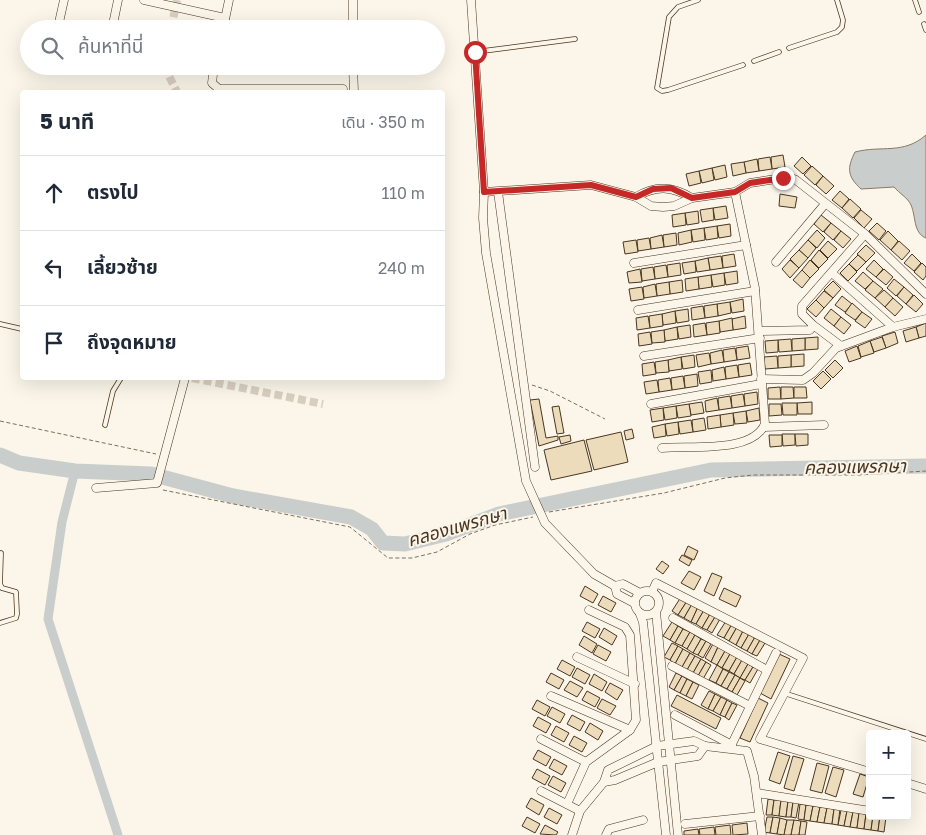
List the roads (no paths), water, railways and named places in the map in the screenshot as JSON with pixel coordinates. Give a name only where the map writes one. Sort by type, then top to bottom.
[{"type":"street","points":[[60,20],[64,0]]},
{"type":"street","points":[[114,20],[118,0]]},
{"type":"street","points":[[144,0],[225,18],[229,0]]},
{"type":"street","points":[[353,0],[353,20]]},
{"type":"street","points":[[471,0],[484,192],[483,218],[486,253],[526,481],[545,523],[594,574],[615,586],[624,584],[640,593],[652,592]]},
{"type":"street","points":[[213,75],[212,82],[219,89],[343,89]]},
{"type":"street","points":[[353,75],[354,90]]},
{"type":"street","points":[[484,192],[591,185],[636,197],[651,206],[663,207],[674,206],[692,198],[735,192],[750,183],[789,177],[796,180],[865,234],[926,294]]},
{"type":"street","points":[[636,197],[653,189],[671,188],[692,198]]},
{"type":"street","points":[[498,192],[535,467]]},
{"type":"street","points":[[662,448],[689,445],[721,447],[757,436],[764,427],[756,291],[735,192]]},
{"type":"street","points":[[776,262],[825,204]]},
{"type":"street","points":[[841,346],[813,326],[802,314],[802,306],[865,234]]},
{"type":"street","points":[[634,263],[746,245]]},
{"type":"street","points":[[832,273],[894,328]]},
{"type":"street","points":[[638,310],[756,291]]},
{"type":"street","points":[[651,404],[761,382],[803,380],[813,373],[836,348],[926,319]]},
{"type":"street","points":[[644,356],[760,334],[810,330],[813,326]]},
{"type":"street","points":[[96,488],[158,483],[163,457],[184,380]]},
{"type":"street","points":[[764,427],[824,425]]},
{"type":"street","points":[[652,592],[656,583],[803,658],[760,739],[866,771]]},
{"type":"street","points":[[615,586],[617,594],[634,603],[644,622],[666,835]]},
{"type":"street","points":[[652,592],[659,601],[656,612],[678,835]]},
{"type":"street","points":[[634,603],[640,593]]},
{"type":"street","points":[[567,804],[586,762],[630,730],[636,720],[635,684],[630,635],[625,627],[590,610]]},
{"type":"street","points":[[640,614],[648,616],[656,612]]},
{"type":"street","points":[[673,618],[767,670]]},
{"type":"street","points":[[731,746],[776,653]]},
{"type":"street","points":[[577,657],[635,684]]},
{"type":"street","points":[[672,666],[750,706]]},
{"type":"street","points":[[551,696],[630,730]]},
{"type":"street","points":[[675,715],[731,746],[746,752],[757,793],[762,835]]},
{"type":"street","points":[[541,739],[586,762]]},
{"type":"street","points":[[572,835],[580,811],[604,782],[608,770],[657,746],[668,743],[694,741],[705,746],[731,746]]},
{"type":"street","points":[[604,782],[615,780],[658,762],[698,756],[705,746]]},
{"type":"street","points":[[911,784],[926,789]]},
{"type":"street","points":[[540,792],[580,811]]},
{"type":"street","points":[[757,793],[866,809]]},
{"type":"street","points":[[686,824],[760,816]]},
{"type":"street","points":[[606,835],[609,829],[643,820]]},
{"type":"lane","points":[[698,0],[678,7],[669,17],[656,81],[657,88],[668,90],[743,65]]},
{"type":"lane","points":[[789,48],[837,32],[842,27],[843,20],[838,0]]},
{"type":"lane","points":[[915,0],[919,12]]},
{"type":"lane","points":[[924,24],[926,30]]},
{"type":"lane","points":[[475,52],[575,39]]},
{"type":"lane","points":[[754,61],[778,52]]},
{"type":"lane","points":[[0,324],[20,329]]},
{"type":"lane","points":[[105,426],[113,391],[120,380]]},
{"type":"lane","points":[[0,623],[16,618],[17,614],[16,592],[2,588],[0,584],[1,553]]},
{"type":"lane","points":[[784,694],[926,739]]},
{"type":"waterway","name":"คลองแพรกษา","points":[[0,455],[19,463],[75,471],[151,474],[233,496],[351,517],[372,529],[383,543],[405,544],[446,534],[499,514],[711,470],[926,466]]},
{"type":"waterway","points":[[75,471],[62,522],[48,619],[118,835]]},
{"type":"tunnel","points":[[173,20],[177,0]]},
{"type":"tunnel","points":[[168,75],[176,90]]},
{"type":"tunnel","points":[[202,380],[323,404]]}]
